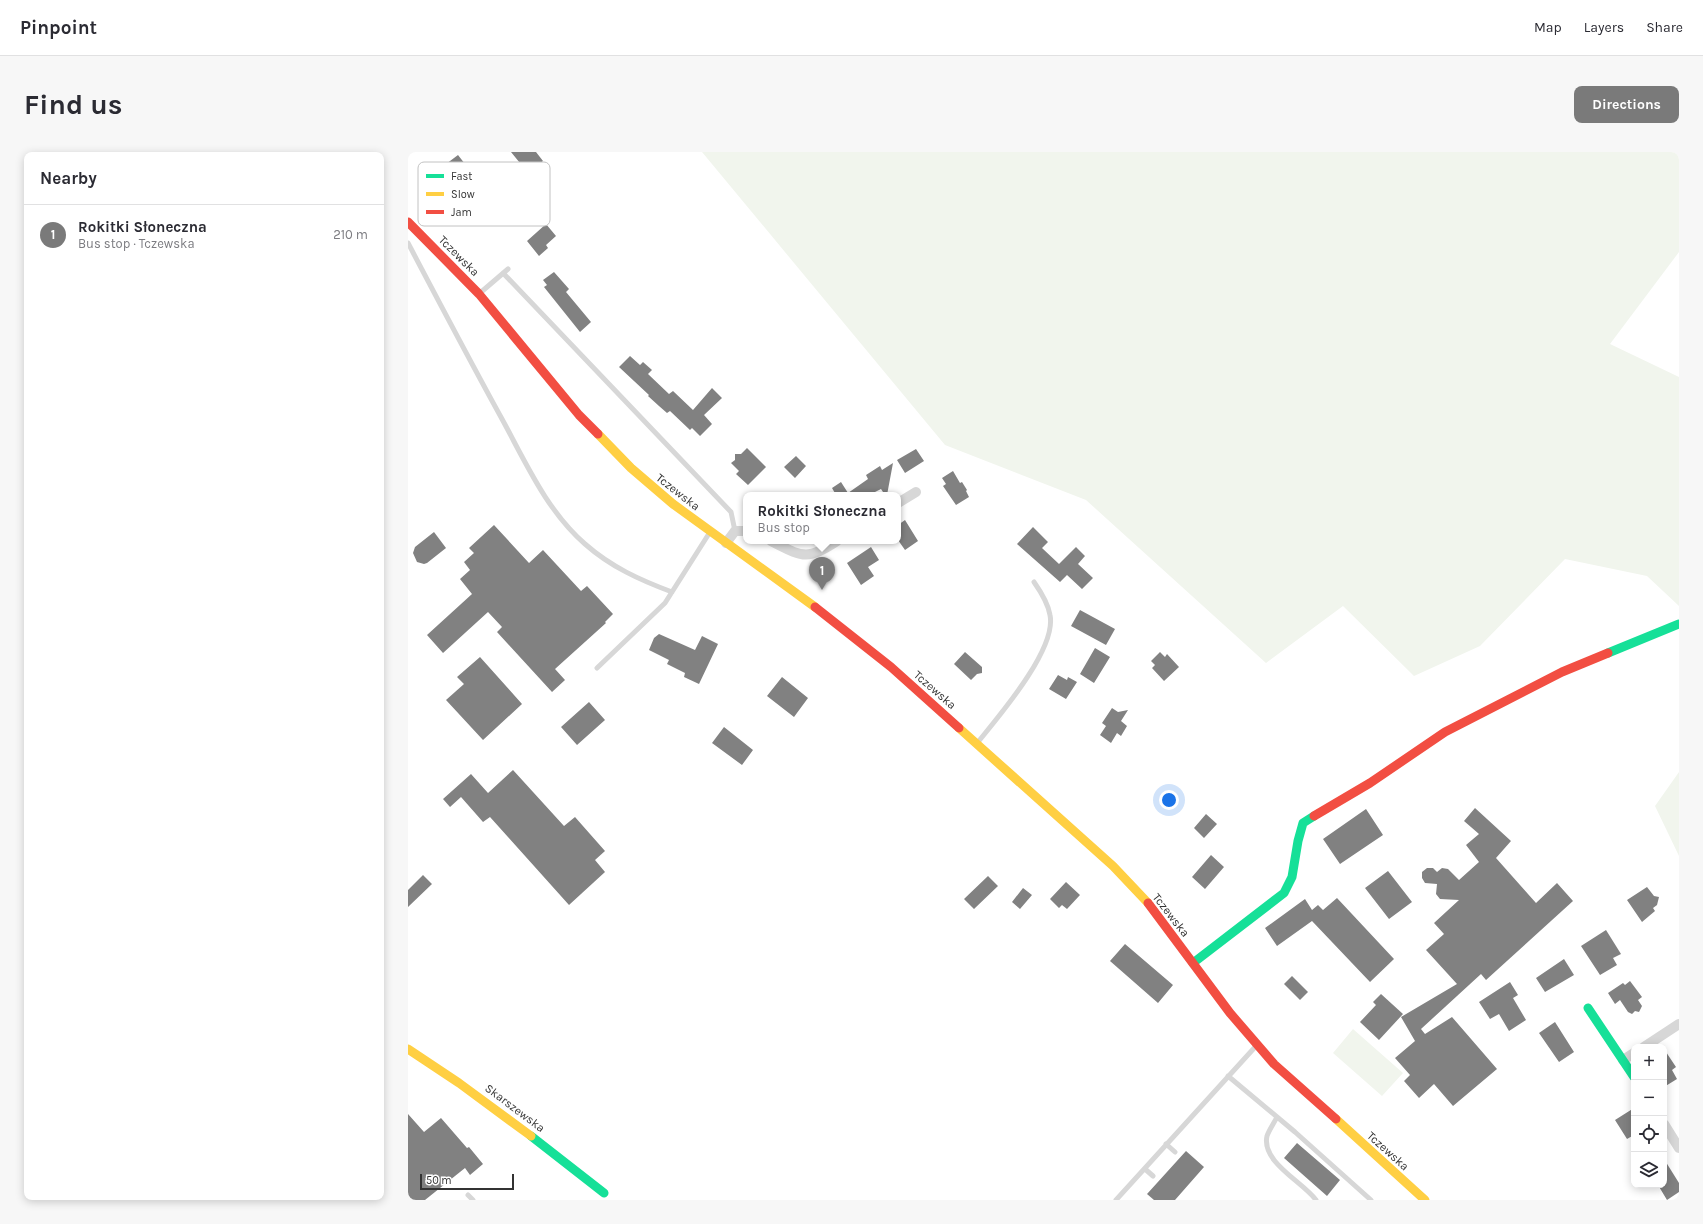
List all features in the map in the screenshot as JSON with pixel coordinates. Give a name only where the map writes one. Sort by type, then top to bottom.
[{"type":"street","name":"Tczewska","points":[[408,222],[479,294],[604,442],[649,484],[710,532],[796,593],[870,650],[977,743],[1129,882],[1152,908],[1257,1045],[1274,1064],[1425,1200]]},
{"type":"street","points":[[901,501],[916,492]]},
{"type":"street","points":[[726,543],[735,531],[743,531]]},
{"type":"street","points":[[778,544],[796,554],[809,555],[832,544]]},
{"type":"street","points":[[1193,963],[1284,893],[1292,877],[1298,840],[1303,823],[1370,783],[1445,732],[1562,672],[1679,624]]},
{"type":"street","points":[[1588,1008],[1631,1073]]},
{"type":"street","points":[[1649,1044],[1679,1024]]},
{"type":"street","name":"Skarszewska","points":[[408,1049],[448,1074],[482,1098],[604,1193]]},
{"type":"street","points":[[1623,1060],[1631,1055]]},
{"type":"street","points":[[1667,1129],[1679,1148]]},
{"type":"lane","points":[[408,243],[446,316],[553,511],[584,544],[600,556],[640,580],[672,592]]},
{"type":"lane","points":[[479,294],[508,269]]},
{"type":"lane","points":[[503,273],[731,512],[735,531]]},
{"type":"lane","points":[[597,668],[665,603],[710,532]]},
{"type":"lane","points":[[977,743],[1024,684],[1046,642],[1050,627],[1051,615],[1042,594],[1034,582]]},
{"type":"lane","points":[[1116,1200],[1257,1045]]},
{"type":"lane","points":[[1228,1076],[1278,1117],[1371,1200]]},
{"type":"lane","points":[[1278,1117],[1267,1136],[1267,1149],[1274,1161],[1316,1200]]},
{"type":"lane","points":[[1166,1144],[1175,1152]]},
{"type":"lane","points":[[1145,1169],[1153,1176]]},
{"type":"lane","points":[[468,1195],[473,1200]]},
{"type":"shaded area","points":[[702,152],[1679,152],[1679,252],[1610,344],[1679,377],[1679,606],[1647,576],[1565,559],[1480,646],[1414,676],[1343,606],[1266,663],[1086,500],[945,445]]},
{"type":"shaded area","points":[[1679,772],[1679,856],[1655,806]]},
{"type":"shaded area","points":[[1353,1029],[1403,1073],[1382,1096],[1333,1053]]},
{"type":"building","points":[[511,152],[536,152],[543,161],[542,162],[519,162]]},
{"type":"building","points":[[458,155],[463,162],[449,162]]},
{"type":"building","points":[[544,226],[548,226],[556,236],[546,245],[548,248],[539,256],[527,241]]},
{"type":"building","points":[[554,272],[569,289],[566,292],[591,322],[580,332],[544,287],[547,285],[543,280]]},
{"type":"building","points":[[630,356],[640,365],[643,362],[652,370],[648,374],[669,394],[673,391],[693,410],[712,388],[722,398],[704,415],[712,424],[700,436],[692,428],[690,430],[670,411],[667,413],[619,367]]},
{"type":"building","points":[[747,448],[766,467],[748,485],[736,474],[739,471],[731,463],[735,460],[735,454],[741,454]]},
{"type":"building","points":[[916,449],[924,461],[905,473],[897,460]]},
{"type":"building","points":[[796,456],[806,466],[795,478],[784,467]]},
{"type":"building","points":[[893,463],[888,492],[883,492],[881,489],[875,492],[849,492],[868,479],[866,475],[880,466],[882,470]]},
{"type":"building","points":[[953,471],[960,483],[962,482],[967,490],[966,491],[969,497],[956,505],[943,486],[946,484],[942,478]]},
{"type":"building","points":[[841,482],[847,492],[834,492],[832,488]]},
{"type":"building","points":[[905,520],[918,541],[905,550],[901,544],[901,523]]},
{"type":"building","points":[[494,525],[529,563],[543,550],[581,591],[587,586],[613,614],[605,622],[606,623],[555,669],[565,680],[552,692],[497,632],[502,627],[488,612],[443,653],[427,635],[472,594],[460,579],[470,570],[464,562],[474,553],[469,548]]},
{"type":"building","points":[[1033,527],[1048,542],[1042,548],[1059,564],[1076,547],[1085,556],[1078,564],[1093,578],[1082,589],[1067,575],[1060,582],[1017,544]]},
{"type":"building","points":[[434,532],[446,548],[427,563],[424,564],[417,562],[413,553],[415,547]]},
{"type":"building","points":[[871,547],[879,560],[868,567],[874,576],[861,585],[847,563]]},
{"type":"building","points":[[1080,610],[1115,629],[1106,645],[1071,626]]},
{"type":"building","points":[[659,634],[695,650],[702,636],[718,644],[699,684],[684,677],[685,673],[667,664],[669,660],[649,650],[654,638]]},
{"type":"building","points":[[1095,648],[1110,657],[1094,683],[1080,674]]},
{"type":"building","points":[[965,652],[982,667],[982,673],[977,674],[971,680],[954,664]]},
{"type":"building","points":[[1160,652],[1165,657],[1167,654],[1179,667],[1164,681],[1152,668],[1155,665],[1151,661]]},
{"type":"building","points":[[480,657],[522,704],[483,740],[446,700],[464,684],[457,677]]},
{"type":"building","points":[[1058,675],[1067,680],[1068,677],[1077,682],[1066,699],[1049,689]]},
{"type":"building","points":[[782,677],[808,698],[794,717],[767,696]]},
{"type":"building","points":[[589,702],[605,720],[577,745],[561,727]]},
{"type":"building","points":[[1112,708],[1118,712],[1128,710],[1121,721],[1127,726],[1121,736],[1117,733],[1111,743],[1100,735],[1106,726],[1102,723]]},
{"type":"building","points":[[724,727],[753,750],[742,765],[712,743]]},
{"type":"building","points":[[513,770],[564,826],[575,817],[605,851],[595,860],[605,872],[569,905],[490,817],[483,822],[461,797],[450,807],[443,799],[471,774],[488,793]]},
{"type":"building","points":[[1475,808],[1511,841],[1496,858],[1536,903],[1557,883],[1573,901],[1486,980],[1481,974],[1421,1029],[1425,1034],[1452,1017],[1497,1069],[1453,1106],[1434,1084],[1419,1098],[1404,1081],[1410,1075],[1395,1058],[1415,1041],[1401,1017],[1457,984],[1426,950],[1444,934],[1434,923],[1459,900],[1440,899],[1436,894],[1437,884],[1425,883],[1422,878],[1422,872],[1427,868],[1433,868],[1437,872],[1442,868],[1448,869],[1459,880],[1479,862],[1466,845],[1479,834],[1464,821]]},
{"type":"building","points":[[1366,809],[1383,835],[1340,864],[1323,839]]},
{"type":"building","points":[[1206,814],[1217,824],[1204,838],[1194,828]]},
{"type":"building","points":[[1211,855],[1224,867],[1205,889],[1192,877]]},
{"type":"building","points":[[1388,871],[1412,902],[1389,919],[1365,888]]},
{"type":"building","points":[[423,875],[432,884],[408,907],[408,890]]},
{"type":"building","points":[[988,876],[998,886],[974,909],[964,899]]},
{"type":"building","points":[[1066,882],[1080,895],[1067,909],[1062,905],[1059,908],[1050,899]]},
{"type":"building","points":[[1647,887],[1654,896],[1659,897],[1657,905],[1653,908],[1655,911],[1642,922],[1627,900]]},
{"type":"building","points":[[1023,888],[1032,895],[1020,909],[1012,902]]},
{"type":"building","points":[[1337,898],[1394,959],[1370,982],[1312,921],[1277,946],[1265,928],[1305,899],[1312,910],[1318,905],[1323,910]]},
{"type":"building","points":[[1606,930],[1621,954],[1613,958],[1617,965],[1600,975],[1581,946]]},
{"type":"building","points":[[1125,944],[1173,985],[1158,1003],[1110,961]]},
{"type":"building","points":[[1564,959],[1574,975],[1545,992],[1536,978]]},
{"type":"building","points":[[1292,976],[1308,992],[1300,1000],[1284,984]]},
{"type":"building","points":[[1630,981],[1642,997],[1638,1000],[1642,1006],[1639,1012],[1635,1011],[1632,1014],[1628,1012],[1620,1000],[1615,1004],[1608,993],[1623,983],[1625,985]]},
{"type":"building","points":[[1510,982],[1518,995],[1513,998],[1526,1020],[1509,1031],[1499,1014],[1490,1019],[1479,1002]]},
{"type":"building","points":[[1381,994],[1403,1014],[1379,1040],[1360,1022],[1376,1005],[1373,1002]]},
{"type":"building","points":[[1555,1022],[1574,1052],[1559,1062],[1539,1033]]},
{"type":"building","points":[[1667,1054],[1676,1067],[1672,1070],[1677,1079],[1667,1085]]},
{"type":"building","points":[[1631,1110],[1631,1137],[1627,1139],[1615,1120]]},
{"type":"building","points":[[408,1114],[424,1132],[441,1118],[483,1164],[470,1175],[465,1168],[425,1200],[408,1200]]},
{"type":"building","points":[[1297,1143],[1340,1180],[1327,1196],[1284,1158]]},
{"type":"building","points":[[1186,1151],[1204,1167],[1175,1200],[1154,1200],[1147,1194]]},
{"type":"building","points":[[1667,1164],[1679,1183],[1679,1192],[1667,1200],[1660,1188],[1667,1188]]},
{"type":"traffic: fast","points":[[1608,653],[1679,624]]},
{"type":"traffic: fast","points":[[1193,963],[1284,893],[1292,877],[1298,841],[1303,823],[1314,816]]},
{"type":"traffic: fast","points":[[1588,1008],[1631,1072]]},
{"type":"traffic: fast","points":[[531,1136],[604,1193]]},
{"type":"traffic: slow","points":[[598,434],[631,468],[673,504],[815,607]]},
{"type":"traffic: slow","points":[[959,728],[1113,866],[1148,903]]},
{"type":"traffic: slow","points":[[408,1049],[459,1083],[531,1136]]},
{"type":"traffic: slow","points":[[1336,1119],[1425,1200]]},
{"type":"traffic: jam","points":[[408,222],[479,294],[579,415],[598,434]]},
{"type":"traffic: jam","points":[[815,607],[891,667],[959,728]]},
{"type":"traffic: jam","points":[[1314,816],[1370,783],[1445,732],[1562,672],[1608,653]]},
{"type":"traffic: jam","points":[[1148,903],[1230,1013],[1274,1064],[1336,1119]]},
{"type":"place","name":"Rokitki Słoneczna","points":[[822,590]]}]
